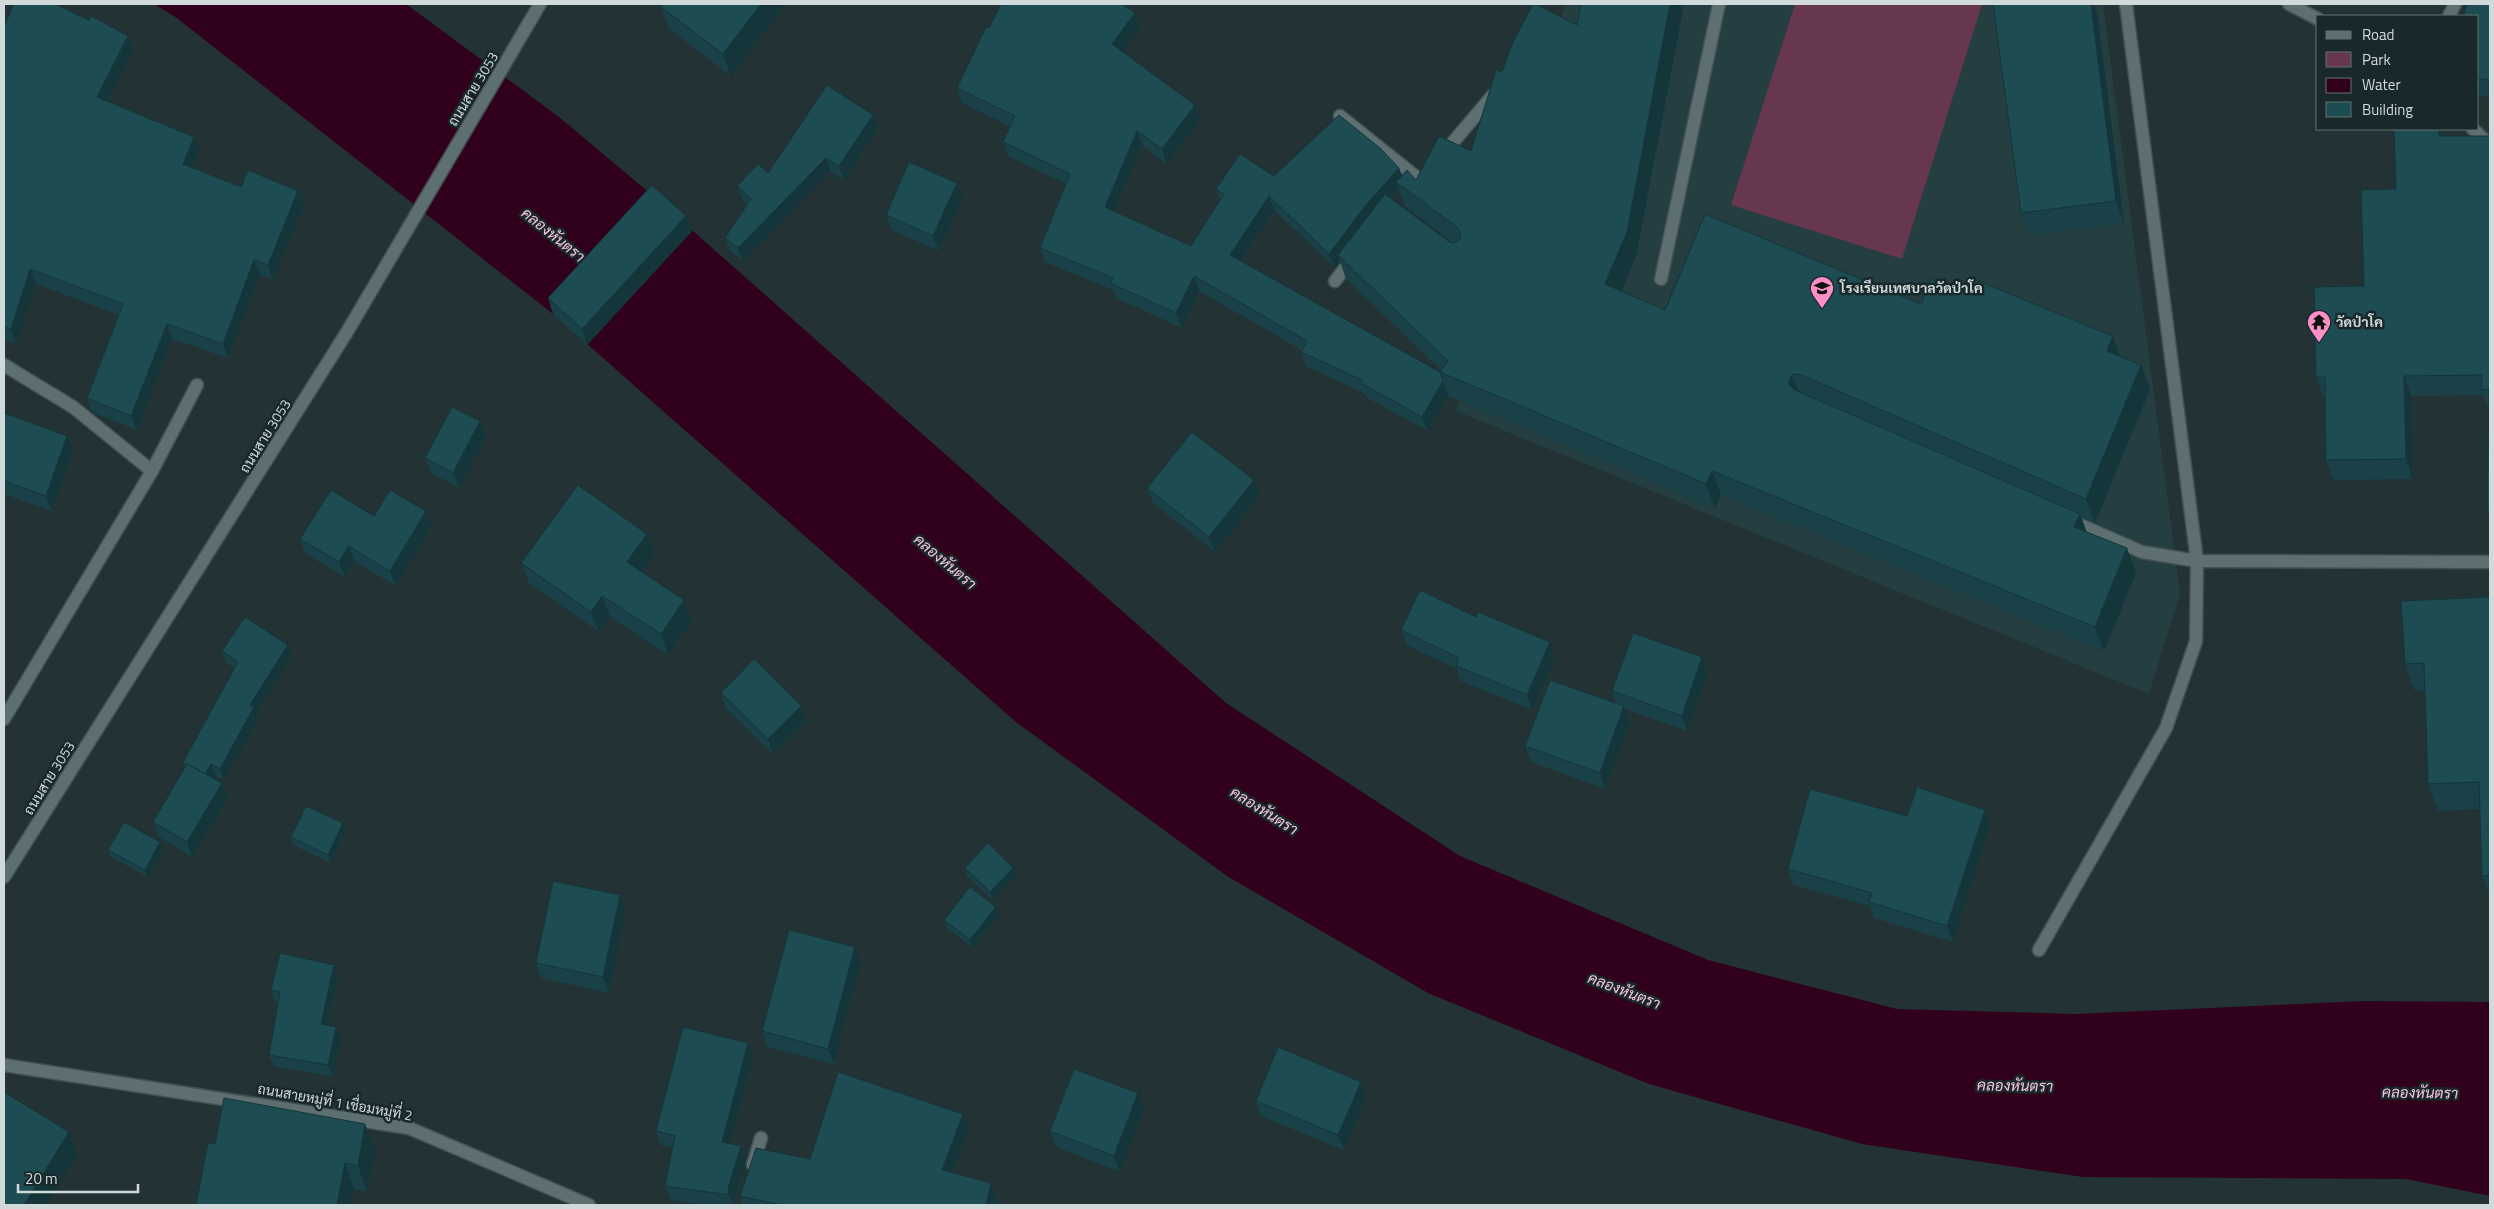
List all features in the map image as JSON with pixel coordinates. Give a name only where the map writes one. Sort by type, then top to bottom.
[{"type":"street","name":"ถนนสาย 3053","points":[[4,877],[347,332],[540,4]]},
{"type":"street","points":[[1661,279],[1719,4]]},
{"type":"street","points":[[2039,950],[2166,728],[2196,641],[2197,560],[2126,4]]},
{"type":"street","points":[[2289,4],[2316,17]]},
{"type":"street","points":[[1340,116],[1423,177],[1486,104],[1501,81]]},
{"type":"street","points":[[2473,130],[2490,145]]},
{"type":"street","points":[[1335,281],[1359,250]]},
{"type":"street","points":[[4,365],[73,407],[152,471]]},
{"type":"street","points":[[4,719],[152,471],[198,385]]},
{"type":"street","points":[[2060,516],[2142,552],[2197,560],[2490,562]]},
{"type":"street","name":"ถนนสายหมู่ที่ 1 เชื่อมหมู่ที่ 2","points":[[4,1064],[409,1128],[589,1205]]},
{"type":"street","points":[[750,1176],[761,1138]]},
{"type":"shaded area","name":"โรงเรียนเทศบาลวัดป่าโค","points":[[1566,4],[2103,4],[2180,594],[2149,694],[1456,411],[1547,207],[1558,28]]},
{"type":"green space","points":[[1795,4],[1982,4],[1902,259],[1731,205]]},
{"type":"water","name":"คลองหันตรา","points":[[154,4],[406,4],[559,117],[658,200],[1226,703],[1460,856],[1708,960],[1897,1009],[2075,1014],[2364,1001],[2490,1002],[2490,1196],[2406,1179],[2083,1177],[1862,1144],[1649,1084],[1428,993],[1227,876],[1016,722],[553,314],[177,18]]},
{"type":"building","points":[[14,4],[55,4],[89,20],[91,16],[128,36],[97,97],[194,137],[183,164],[241,187],[248,170],[298,191],[268,265],[254,260],[223,344],[167,324],[131,416],[87,398],[123,304],[30,269],[11,329],[4,327],[4,26]]},
{"type":"building","points":[[663,4],[761,4],[723,54],[661,7]]},
{"type":"building","points":[[1001,4],[1122,4],[1135,13],[1112,44],[1195,105],[1162,149],[1137,131],[1105,207],[1191,246],[1224,194],[1216,189],[1240,154],[1274,176],[1339,115],[1380,148],[1399,168],[1365,206],[1329,254],[1269,196],[1230,255],[1440,372],[1443,381],[1422,417],[1361,383],[1362,380],[1301,352],[1307,341],[1194,276],[1176,313],[1110,283],[1113,278],[1040,248],[1070,174],[1003,142],[1015,116],[957,88],[986,27],[989,28]]},
{"type":"building","points":[[1533,4],[1577,25],[1581,4],[1670,4],[1627,232],[1605,284],[1665,310],[1705,214],[1921,304],[1931,279],[1964,292],[1971,278],[2113,336],[2107,351],[2141,365],[2086,499],[1799,374],[1792,375],[1788,382],[1793,389],[2080,514],[2074,527],[2127,548],[2095,627],[1712,471],[1706,484],[1440,372],[1448,361],[1338,255],[1385,194],[1448,241],[1453,243],[1459,240],[1461,235],[1458,228],[1396,182],[1407,170],[1416,180],[1439,136],[1471,151],[1496,70],[1502,72],[1512,44]]},
{"type":"building","points":[[1993,4],[2091,4],[2116,201],[2021,213]]},
{"type":"building","points":[[2466,4],[2490,4],[2490,80],[2479,79],[2479,15],[2464,15]]},
{"type":"building","points":[[827,85],[873,115],[839,166],[826,158],[738,248],[725,238],[751,199],[737,186],[758,164],[768,173]]},
{"type":"building","points":[[2394,130],[2439,130],[2439,136],[2490,136],[2490,511],[2487,511],[2489,390],[2481,389],[2482,375],[2404,376],[2406,459],[2326,460],[2325,377],[2316,377],[2314,287],[2364,286],[2361,190],[2396,189]]},
{"type":"building","points":[[909,162],[957,183],[933,236],[886,215]]},
{"type":"building","points":[[652,185],[686,216],[582,329],[548,298]]},
{"type":"building","points":[[452,407],[480,421],[453,473],[425,458]]},
{"type":"building","points":[[4,413],[67,436],[46,496],[4,481]]},
{"type":"building","points":[[1192,432],[1254,480],[1209,537],[1147,488]]},
{"type":"building","points":[[578,485],[647,534],[627,562],[684,600],[661,634],[602,596],[591,612],[521,563]]},
{"type":"building","points":[[331,490],[374,516],[390,490],[426,511],[390,571],[349,546],[339,562],[300,539]]},
{"type":"building","points":[[1420,590],[1476,617],[1478,612],[1550,642],[1527,695],[1456,666],[1459,658],[1401,630]]},
{"type":"building","points":[[2490,597],[2490,875],[2482,876],[2479,782],[2428,784],[2424,663],[2405,664],[2401,601]]},
{"type":"building","points":[[245,617],[288,645],[250,705],[254,707],[220,769],[211,764],[205,774],[183,762],[238,662],[222,651]]},
{"type":"building","points":[[1633,633],[1702,657],[1682,716],[1612,691]]},
{"type":"building","points":[[754,659],[801,706],[768,739],[721,693]]},
{"type":"building","points":[[1550,680],[1624,706],[1600,773],[1525,746]]},
{"type":"building","points":[[187,764],[222,783],[187,842],[153,822]]},
{"type":"building","points":[[1917,787],[1985,810],[1947,926],[1869,902],[1872,893],[1788,869],[1810,789],[1907,816]]},
{"type":"building","points":[[306,806],[343,823],[328,855],[291,837]]},
{"type":"building","points":[[124,822],[160,842],[145,870],[108,850]]},
{"type":"building","points":[[988,843],[1013,868],[990,892],[965,868]]},
{"type":"building","points":[[553,881],[620,895],[603,977],[536,963]]},
{"type":"building","points":[[970,887],[996,907],[970,940],[944,920]]},
{"type":"building","points":[[789,930],[855,947],[828,1049],[762,1031]]},
{"type":"building","points":[[280,953],[334,965],[321,1024],[336,1027],[328,1065],[269,1055],[280,992],[271,990]]},
{"type":"building","points":[[683,1027],[748,1043],[722,1142],[741,1146],[728,1189],[729,1195],[665,1186],[675,1136],[656,1131]]},
{"type":"building","points":[[1278,1047],[1361,1082],[1338,1135],[1256,1101]]},
{"type":"building","points":[[1074,1069],[1138,1093],[1114,1156],[1050,1131]]},
{"type":"building","points":[[838,1072],[963,1114],[942,1170],[991,1183],[986,1205],[781,1205],[740,1196],[756,1148],[810,1159]]},
{"type":"building","points":[[4,1092],[69,1132],[24,1205],[4,1205]]},
{"type":"building","points":[[224,1098],[365,1124],[358,1166],[345,1163],[337,1205],[196,1205],[208,1143],[215,1144]]},
{"type":"place","name":"โรงเรียนเทศบาลวัดป่าโค","points":[[1822,309]]},
{"type":"place","name":"วัดป่าโค","points":[[2319,343]]}]
